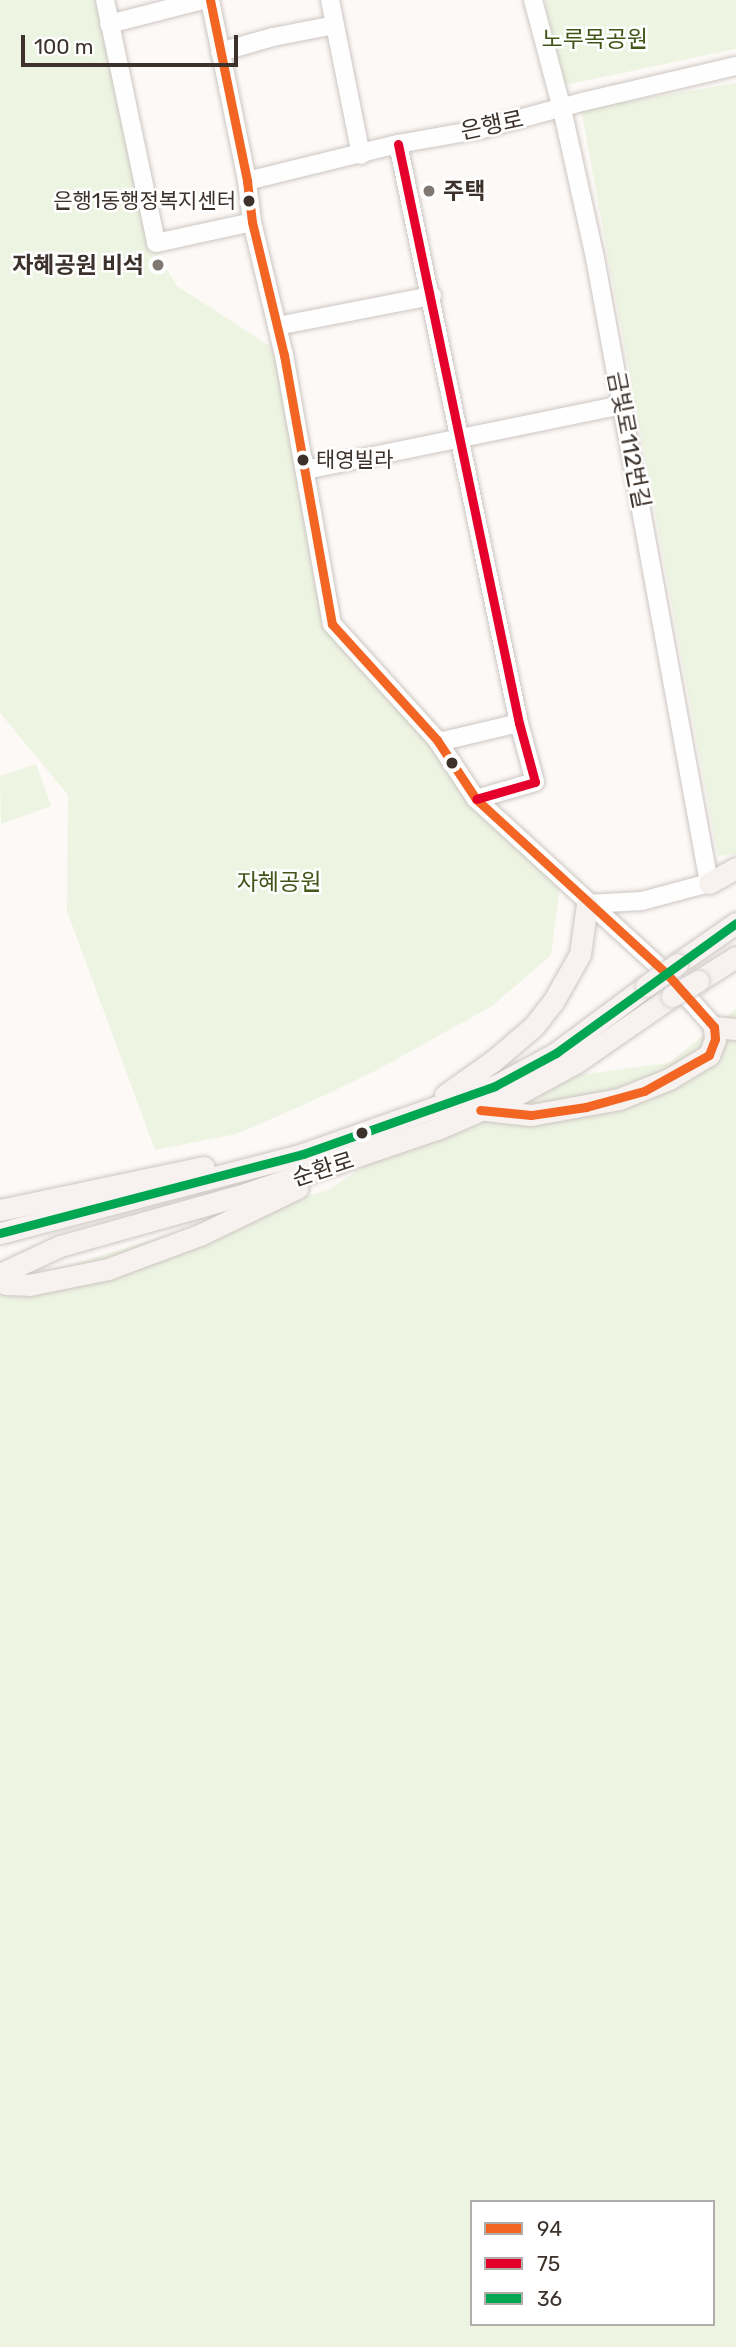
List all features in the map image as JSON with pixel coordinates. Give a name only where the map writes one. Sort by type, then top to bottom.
[{"type":"main road","points":[[709,883],[736,868]]},
{"type":"main road","points":[[426,1108],[494,1061],[534,1026],[553,1002],[580,954],[587,904]]},
{"type":"main road","name":"순환로","points":[[0,1233],[303,1154],[426,1108],[495,1086],[528,1071],[736,923]]},
{"type":"main road","name":"순환로","points":[[3,1279],[60,1246],[348,1161],[518,1094],[577,1062],[672,996],[736,957]]},
{"type":"main road","points":[[480,1110],[531,1115],[586,1107],[644,1091],[709,1055],[715,1039],[713,1027],[736,1029]]},
{"type":"main road","points":[[0,1210],[196,1168],[303,1154]]},
{"type":"main road","points":[[3,1279],[29,1286],[108,1269],[202,1234],[348,1161]]},
{"type":"street","points":[[106,0],[156,243],[252,222]]},
{"type":"street","points":[[109,24],[203,0]]},
{"type":"street","points":[[210,0],[247,180],[252,222],[277,326],[332,624],[437,740],[476,799],[587,904],[667,974],[713,1027]]},
{"type":"street","points":[[330,0],[360,155]]},
{"type":"street","name":"금빛로112번길","points":[[533,0],[581,187],[709,883]]},
{"type":"street","points":[[220,52],[273,37],[335,25]]},
{"type":"street","name":"은행로","points":[[247,180],[398,144],[482,129],[736,66]]},
{"type":"street","points":[[398,144],[432,296],[519,723],[535,782],[476,799]]},
{"type":"street","points":[[277,326],[432,296]]},
{"type":"street","points":[[304,470],[623,405]]},
{"type":"street","points":[[437,740],[443,741],[519,723]]},
{"type":"street","points":[[587,904],[642,901],[709,883]]},
{"type":"green space","name":"자혜공원","points":[[0,0],[105,0],[160,258],[177,286],[284,355],[332,624],[476,799],[561,879],[551,955],[492,1006],[375,1071],[236,1134],[155,1150],[67,911],[68,795],[0,713]]},
{"type":"green space","name":"노루목공원","points":[[545,0],[736,0],[736,49],[565,85]]},
{"type":"green space","points":[[736,83],[736,854],[718,856],[581,109]]},
{"type":"green space","points":[[36,764],[51,806],[1,824],[0,776]]},
{"type":"green space","points":[[736,1009],[736,2347],[0,2347],[0,1291],[32,1277],[145,1242],[328,1190],[486,1087],[669,1063]]},
{"type":"transit line","name":"94","points":[[210,0],[247,181],[252,222],[284,355],[332,624],[437,740],[476,799],[667,974],[714,1027],[715,1039],[709,1055],[644,1091],[586,1107],[531,1115],[480,1110]]},
{"type":"transit line","name":"75","points":[[398,144],[519,723],[535,782],[476,799]]},
{"type":"transit line","name":"36","points":[[0,1233],[303,1154],[495,1086],[556,1053],[736,923]]},
{"type":"place","name":"주택","points":[[429,191]]},
{"type":"place","name":"은행1동행정복지센터","points":[[249,201]]},
{"type":"place","name":"자혜공원 비석","points":[[158,265]]},
{"type":"place","name":"태영빌라","points":[[303,460]]}]
